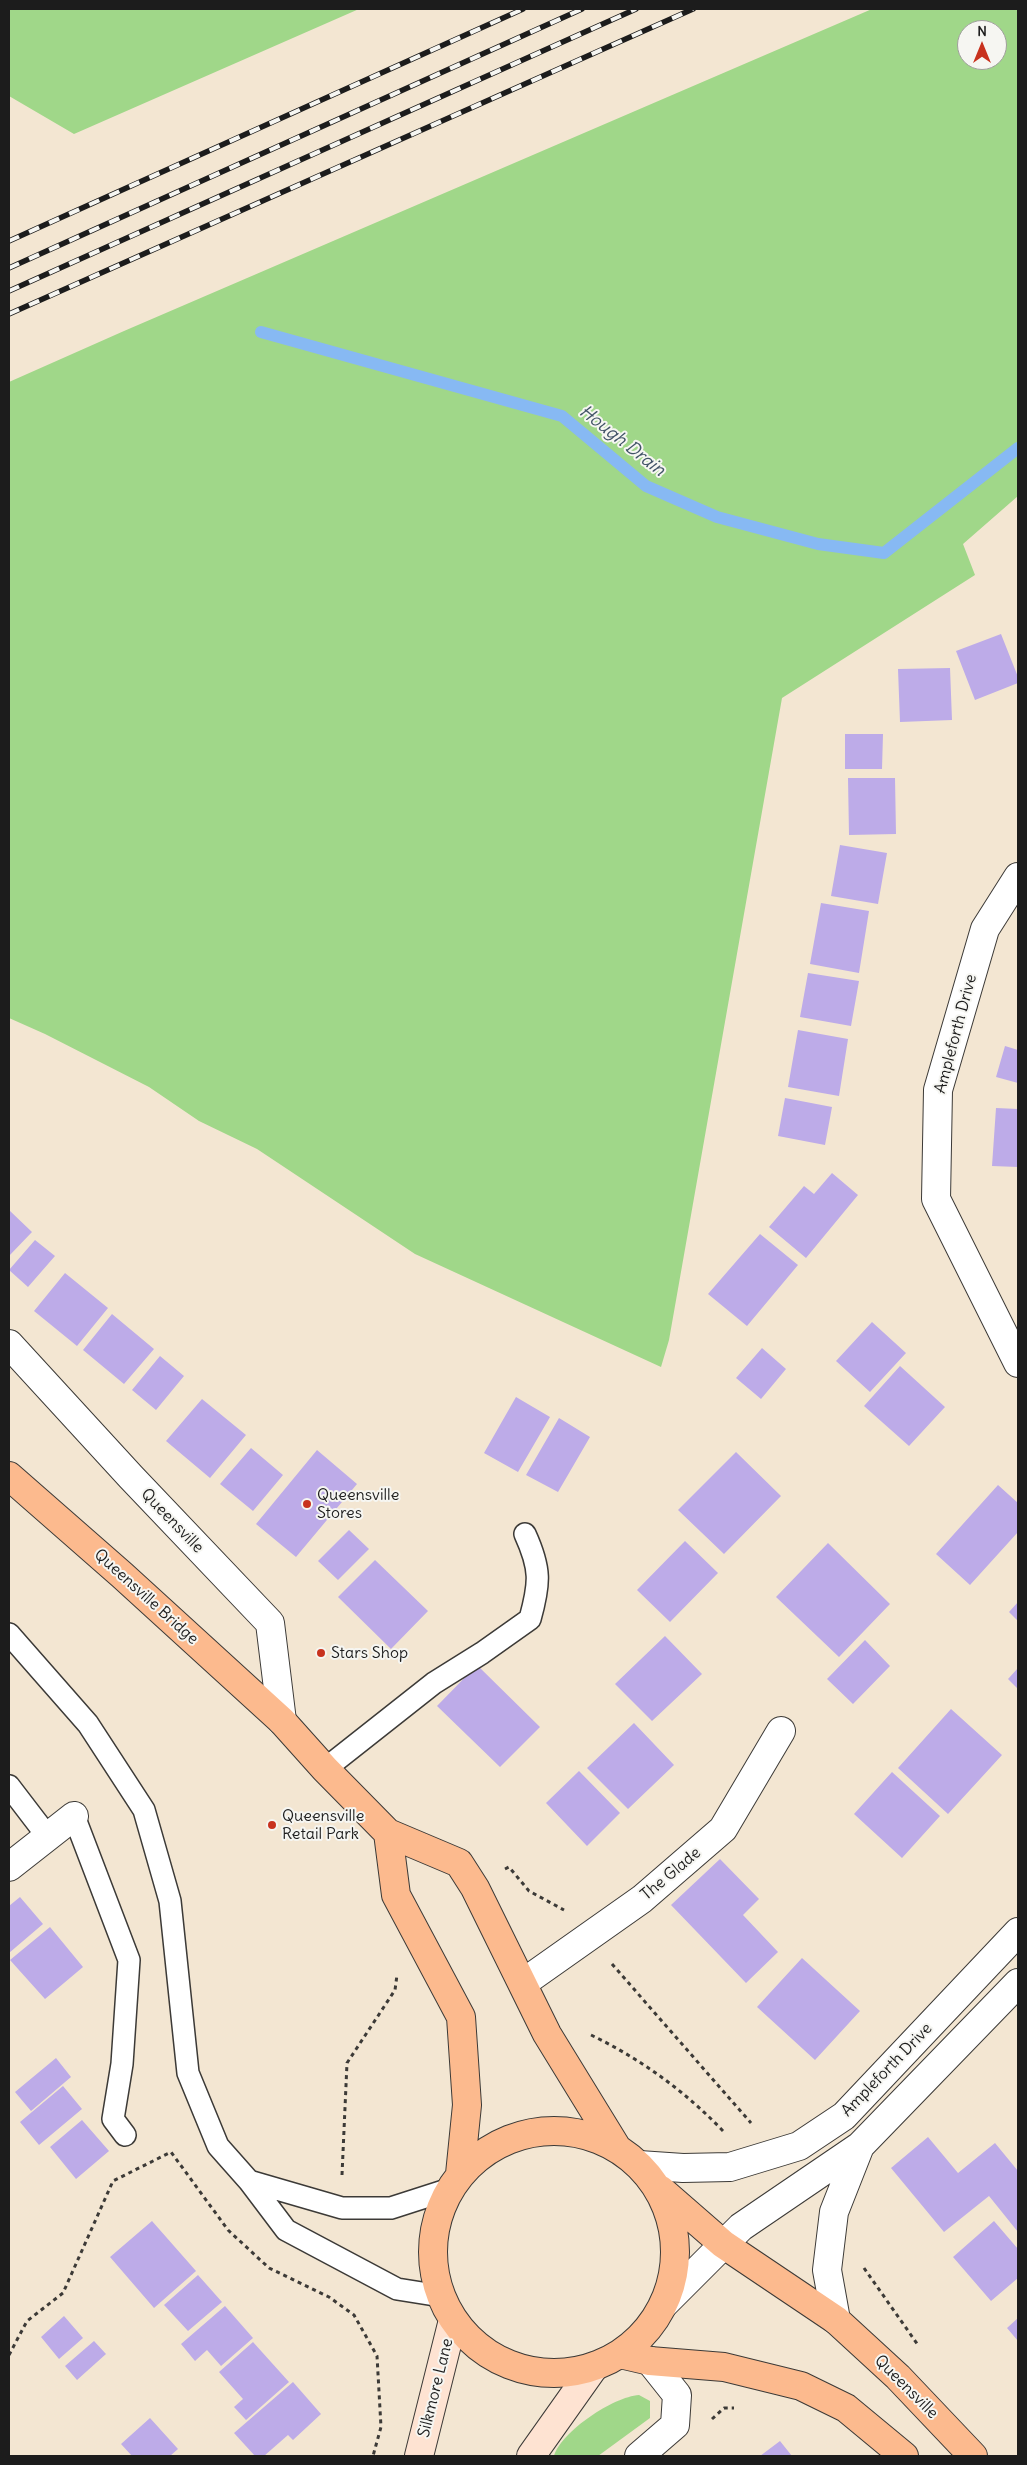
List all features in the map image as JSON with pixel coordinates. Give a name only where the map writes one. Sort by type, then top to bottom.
[{"type":"highway","name":"Queensville Bridge","points":[[9,1476],[115,1568],[282,1721],[325,1769],[388,1833]]},
{"type":"highway","points":[[388,1833],[459,1863],[475,1888],[548,2034],[617,2148]]},
{"type":"highway","points":[[388,1833],[396,1895],[461,2017],[467,2105],[455,2182]]},
{"type":"highway","points":[[562,2131],[595,2138],[617,2148],[639,2165],[656,2186],[668,2211],[675,2238],[674,2272],[664,2304],[646,2332],[620,2354],[594,2367],[568,2373],[541,2373],[515,2368],[491,2356],[470,2340],[453,2320],[441,2296],[433,2269],[433,2241],[438,2214],[455,2182],[471,2164],[498,2145],[529,2133],[562,2131]]},
{"type":"highway","name":"Queensville","points":[[656,2186],[723,2244],[836,2320],[898,2377],[973,2456]]},
{"type":"highway","points":[[620,2354],[650,2361],[724,2368],[801,2386],[846,2408],[904,2456]]},
{"type":"street","name":"Ampleforth Drive","points":[[1018,877],[985,929],[938,1090],[936,1199],[1018,1363]]},
{"type":"street","name":"Queensville","points":[[9,1344],[131,1477],[270,1623],[282,1721]]},
{"type":"street","name":"The Glade","points":[[523,1983],[642,1899],[723,1829],[781,1731]]},
{"type":"street","points":[[9,1867],[74,1816]]},
{"type":"street","name":"Ampleforth Drive","points":[[639,2165],[683,2168],[730,2167],[799,2146],[844,2116],[1018,1932]]},
{"type":"street","name":"Ampleforth Drive","points":[[664,2304],[741,2227],[860,2146],[1018,1983]]},
{"type":"street","name":"Ampleforth Drive","points":[[836,2320],[827,2270],[834,2212],[860,2146]]},
{"type":"street","name":"Silkmore Lane","points":[[419,2456],[453,2320]]},
{"type":"street","points":[[639,2456],[675,2424],[677,2395],[650,2361]]},
{"type":"street","points":[[530,2456],[594,2367]]},
{"type":"lane","points":[[325,1769],[434,1683],[482,1653],[530,1619],[539,1580],[534,1553],[525,1534]]},
{"type":"lane","points":[[9,1634],[88,1724],[144,1810],[170,1901],[188,2073],[218,2146],[249,2181],[286,2230],[397,2289],[441,2296]]},
{"type":"lane","points":[[9,1786],[48,1837]]},
{"type":"lane","points":[[74,1816],[129,1960],[122,2064],[113,2120],[125,2135]]},
{"type":"lane","points":[[249,2181],[342,2208],[391,2208],[455,2182]]},
{"type":"path","points":[[509,1867],[529,1891],[565,1911]]},
{"type":"path","points":[[607,1959],[640,1994],[756,2130]]},
{"type":"path","points":[[342,2179],[347,2063],[395,1990],[399,1966]]},
{"type":"path","points":[[9,2356],[27,2321],[63,2293],[113,2181],[172,2152],[228,2230],[270,2268],[329,2297],[354,2315],[376,2356],[382,2426],[373,2456]]},
{"type":"path","points":[[710,2422],[724,2408],[741,2408]]},
{"type":"green space","points":[[9,9],[359,9],[74,134],[9,96]]},
{"type":"green space","points":[[872,9],[1018,9],[1018,496],[963,544],[975,575],[782,698],[669,1340],[661,1367],[415,1254],[257,1149],[199,1121],[149,1087],[45,1034],[9,1018],[9,382]]},
{"type":"green space","points":[[639,2395],[650,2401],[650,2418],[598,2456],[554,2456],[567,2436],[590,2417],[616,2402]]},
{"type":"building","points":[[1001,634],[1018,677],[1018,683],[975,700],[956,651]]},
{"type":"building","points":[[950,668],[952,720],[900,722],[898,669]]},
{"type":"building","points":[[845,734],[883,734],[882,769],[845,769]]},
{"type":"building","points":[[848,778],[895,778],[896,834],[849,835]]},
{"type":"building","points":[[840,845],[887,853],[878,904],[831,896]]},
{"type":"building","points":[[821,903],[869,911],[859,973],[810,964]]},
{"type":"building","points":[[808,973],[859,981],[851,1026],[800,1017]]},
{"type":"building","points":[[798,1030],[848,1039],[839,1096],[788,1087]]},
{"type":"building","points":[[1005,1046],[1018,1050],[1018,1083],[996,1077]]},
{"type":"building","points":[[785,1098],[832,1107],[825,1145],[778,1136]]},
{"type":"building","points":[[996,1108],[1018,1109],[1018,1167],[992,1166]]},
{"type":"building","points":[[832,1173],[858,1195],[806,1258],[769,1227],[804,1186],[814,1194]]},
{"type":"building","points":[[9,1210],[32,1232],[9,1256]]},
{"type":"building","points":[[760,1234],[798,1265],[747,1326],[708,1294]]},
{"type":"building","points":[[35,1240],[55,1256],[28,1287],[9,1270]]},
{"type":"building","points":[[65,1273],[108,1308],[77,1346],[34,1311]]},
{"type":"building","points":[[112,1314],[154,1349],[124,1384],[83,1350]]},
{"type":"building","points":[[872,1322],[906,1353],[870,1392],[836,1361]]},
{"type":"building","points":[[762,1348],[786,1369],[761,1399],[736,1378]]},
{"type":"building","points":[[160,1356],[184,1376],[156,1410],[132,1390]]},
{"type":"building","points":[[900,1366],[945,1407],[909,1446],[864,1406]]},
{"type":"building","points":[[516,1397],[550,1417],[518,1472],[484,1453]]},
{"type":"building","points":[[202,1399],[246,1435],[210,1478],[166,1441]]},
{"type":"building","points":[[559,1418],[590,1437],[558,1492],[526,1475]]},
{"type":"building","points":[[251,1448],[283,1475],[253,1511],[220,1484]]},
{"type":"building","name":"Queensville Stores","points":[[317,1450],[357,1484],[296,1557],[256,1524]]},
{"type":"building","points":[[736,1452],[781,1496],[724,1554],[678,1510]]},
{"type":"building","points":[[998,1485],[1018,1503],[1018,1532],[970,1585],[936,1554]]},
{"type":"building","points":[[349,1530],[369,1549],[338,1580],[318,1561]]},
{"type":"building","points":[[685,1541],[718,1573],[670,1622],[637,1590]]},
{"type":"building","points":[[828,1543],[890,1604],[839,1657],[776,1597]]},
{"type":"building","points":[[375,1560],[428,1611],[391,1649],[338,1597]]},
{"type":"building","points":[[1018,1602],[1018,1621],[1009,1612]]},
{"type":"building","points":[[665,1636],[702,1674],[652,1721],[615,1684]]},
{"type":"building","points":[[865,1640],[890,1666],[853,1704],[827,1679]]},
{"type":"building","points":[[477,1665],[540,1727],[500,1767],[437,1706]]},
{"type":"building","points":[[1018,1668],[1018,1689],[1008,1679]]},
{"type":"building","points":[[951,1709],[1002,1755],[948,1814],[898,1768]]},
{"type":"building","points":[[634,1723],[674,1765],[628,1809],[587,1768]]},
{"type":"building","points":[[579,1771],[620,1813],[587,1846],[546,1803]]},
{"type":"building","points":[[892,1772],[940,1816],[902,1858],[854,1814]]},
{"type":"building","points":[[720,1859],[759,1899],[743,1915],[778,1952],[746,1983],[671,1905]]},
{"type":"building","points":[[20,1897],[43,1924],[9,1953],[9,1906]]},
{"type":"building","points":[[50,1927],[83,1967],[45,1999],[10,1960]]},
{"type":"building","points":[[802,1958],[860,2011],[815,2060],[757,2007]]},
{"type":"building","points":[[56,2058],[71,2077],[31,2111],[15,2092]]},
{"type":"building","points":[[63,2086],[82,2109],[39,2145],[20,2122]]},
{"type":"building","points":[[82,2120],[109,2151],[76,2179],[50,2147]]},
{"type":"building","points":[[928,2137],[958,2173],[995,2143],[1018,2171],[1018,2232],[989,2196],[944,2232],[891,2168]]},
{"type":"building","points":[[152,2221],[196,2271],[154,2308],[110,2257]]},
{"type":"building","points":[[994,2221],[1018,2249],[1018,2278],[991,2301],[953,2257]]},
{"type":"building","points":[[198,2275],[222,2302],[188,2331],[164,2305]]},
{"type":"building","points":[[225,2306],[253,2338],[221,2366],[207,2350],[195,2361],[181,2344]]},
{"type":"building","points":[[64,2316],[83,2338],[59,2359],[41,2337]]},
{"type":"building","points":[[1018,2318],[1018,2341],[1007,2328]]},
{"type":"building","points":[[94,2341],[106,2354],[77,2380],[65,2366]]},
{"type":"building","points":[[253,2342],[289,2382],[246,2420],[234,2407],[243,2399],[219,2372]]},
{"type":"building","points":[[293,2382],[321,2414],[293,2440],[288,2435],[264,2456],[255,2456],[234,2433]]},
{"type":"building","points":[[150,2418],[178,2449],[170,2456],[132,2456],[121,2444]]},
{"type":"building","points":[[780,2441],[792,2456],[760,2456]]},
{"type":"waterway","name":"Hough Drain","points":[[261,332],[562,416],[646,486],[717,517],[818,544],[884,553],[1018,448]]},
{"type":"railway","points":[[9,241],[523,9]]},
{"type":"railway","points":[[9,268],[582,9]]},
{"type":"railway","points":[[9,291],[636,9]]},
{"type":"railway","points":[[9,314],[693,9]]},
{"type":"place","name":"Queensville Stores","points":[[307,1504]]},
{"type":"place","name":"Stars Shop","points":[[321,1653]]},
{"type":"place","name":"Queensville Retail Park","points":[[272,1825]]}]
